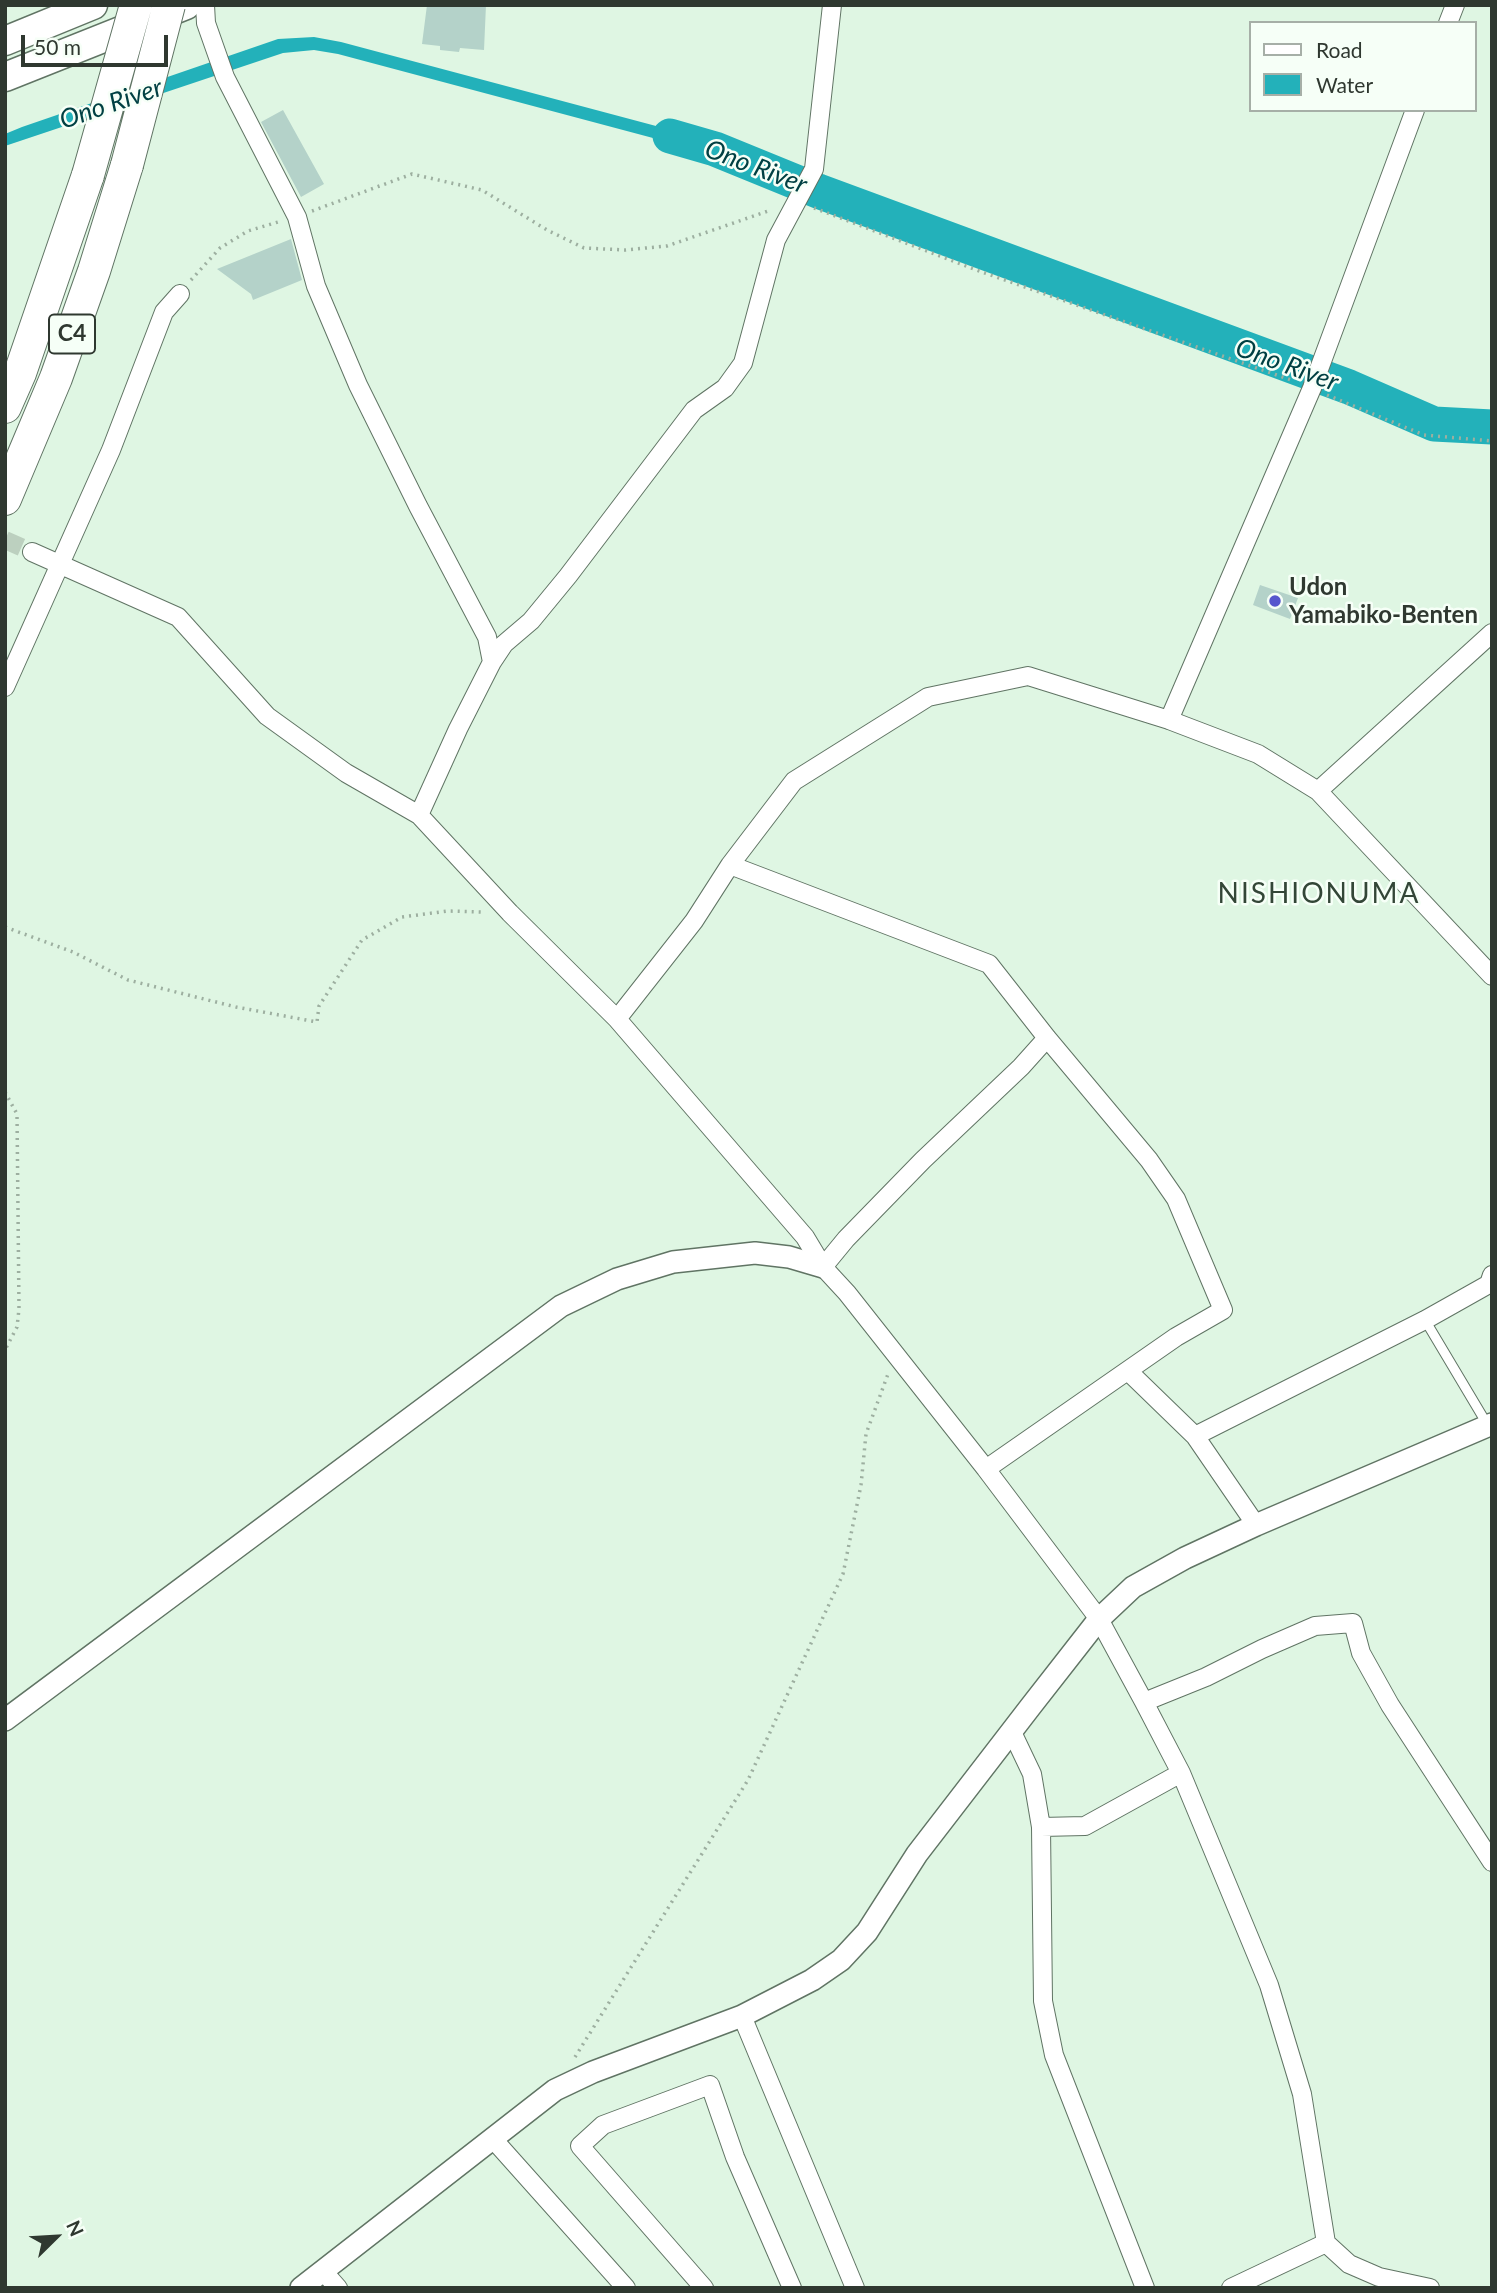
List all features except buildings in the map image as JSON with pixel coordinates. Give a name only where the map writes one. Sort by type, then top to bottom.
[{"type":"highway","points":[[5,41],[93,5]]},
{"type":"highway","name":"C4","points":[[5,407],[28,349],[88,175],[136,5]]},
{"type":"highway","name":"C4","points":[[5,499],[56,379],[94,271],[127,165],[169,5]]},
{"type":"highway","points":[[5,77],[186,5]]},
{"type":"street","points":[[205,5],[205,23],[216,55],[297,217],[316,286],[353,373],[418,506],[488,637],[492,662]]},
{"type":"street","points":[[419,815],[492,662],[504,644],[531,621],[568,576],[694,410],[725,387],[743,363],[776,240],[814,169],[832,5]]},
{"type":"street","points":[[1170,720],[1312,388],[1414,112]]},
{"type":"street","points":[[5,687],[111,450],[164,312],[180,294]]},
{"type":"street","points":[[32,552],[178,617],[267,716],[346,773],[419,815],[510,913],[617,1018],[804,1237],[823,1267],[848,1293],[1099,1619],[1181,1773],[1269,1985],[1302,2094],[1326,2243],[1349,2264],[1379,2277],[1430,2288]]},
{"type":"street","points":[[1318,791],[1492,633]]},
{"type":"street","points":[[617,1018],[694,920],[730,865],[794,781],[928,696],[1028,676],[1170,720],[1258,754],[1318,791],[1492,975]]},
{"type":"street","points":[[730,865],[989,964],[1149,1160],[1176,1199],[1223,1310],[1176,1337],[986,1469]]},
{"type":"street","points":[[823,1267],[846,1239],[1021,1067],[1047,1038]]},
{"type":"street","points":[[5,1720],[561,1306],[617,1279],[673,1262],[755,1253],[789,1257],[823,1267]]},
{"type":"street","points":[[1195,1436],[1425,1320],[1489,1284],[1492,1275]]},
{"type":"street","points":[[1129,1372],[1195,1436],[1256,1525]]},
{"type":"street","points":[[301,2288],[555,2090],[593,2072],[742,2016],[812,1980],[841,1960],[867,1932],[916,1854],[1099,1619],[1133,1587],[1185,1558],[1256,1525],[1489,1424]]},
{"type":"street","points":[[1144,1702],[1206,1677],[1315,1626],[1353,1623],[1361,1653],[1390,1705],[1492,1861]]},
{"type":"street","points":[[1012,1732],[1032,1774],[1041,1827],[1043,2001],[1054,2055],[1145,2288]]},
{"type":"street","points":[[1041,1827],[1085,1826],[1181,1773]]},
{"type":"street","points":[[742,2016],[855,2288]]},
{"type":"street","points":[[704,2288],[580,2146],[603,2125],[710,2085],[735,2157],[792,2288]]},
{"type":"street","points":[[493,2139],[626,2288]]},
{"type":"street","points":[[1231,2288],[1326,2243]]},
{"type":"street","points":[[323,2270],[338,2288]]},
{"type":"lane","points":[[1425,1320],[1489,1424]]},
{"type":"path","points":[[180,294],[220,248],[248,231],[297,217],[412,174],[482,190],[547,230],[584,248],[625,250],[667,246],[797,200],[982,272],[1312,388],[1354,408],[1424,435],[1492,441]]},
{"type":"path","points":[[5,927],[74,952],[128,980],[236,1007],[317,1022],[319,1006],[362,940],[402,917],[448,911],[510,913]]},
{"type":"path","points":[[5,1092],[17,1114],[19,1309],[17,1327],[6,1349]]},
{"type":"path","points":[[555,2090],[748,1780],[844,1574],[861,1485],[866,1434],[889,1373],[898,1358]]},
{"type":"water","points":[[314,37],[716,142],[713,154],[338,54],[314,50],[283,53],[5,146],[5,134],[22,127],[278,39]]},
{"type":"waterway","name":"Ono River","points":[[670,136],[715,149],[818,191],[1349,387],[1434,424],[1492,427]]},
{"type":"tunnel","points":[[5,540],[32,552]]},
{"type":"place","name":"Udon Yamabiko-Benten","points":[[1275,601]]},
{"type":"district","name":"NISHIONUMA","points":[[1319,894]]}]
